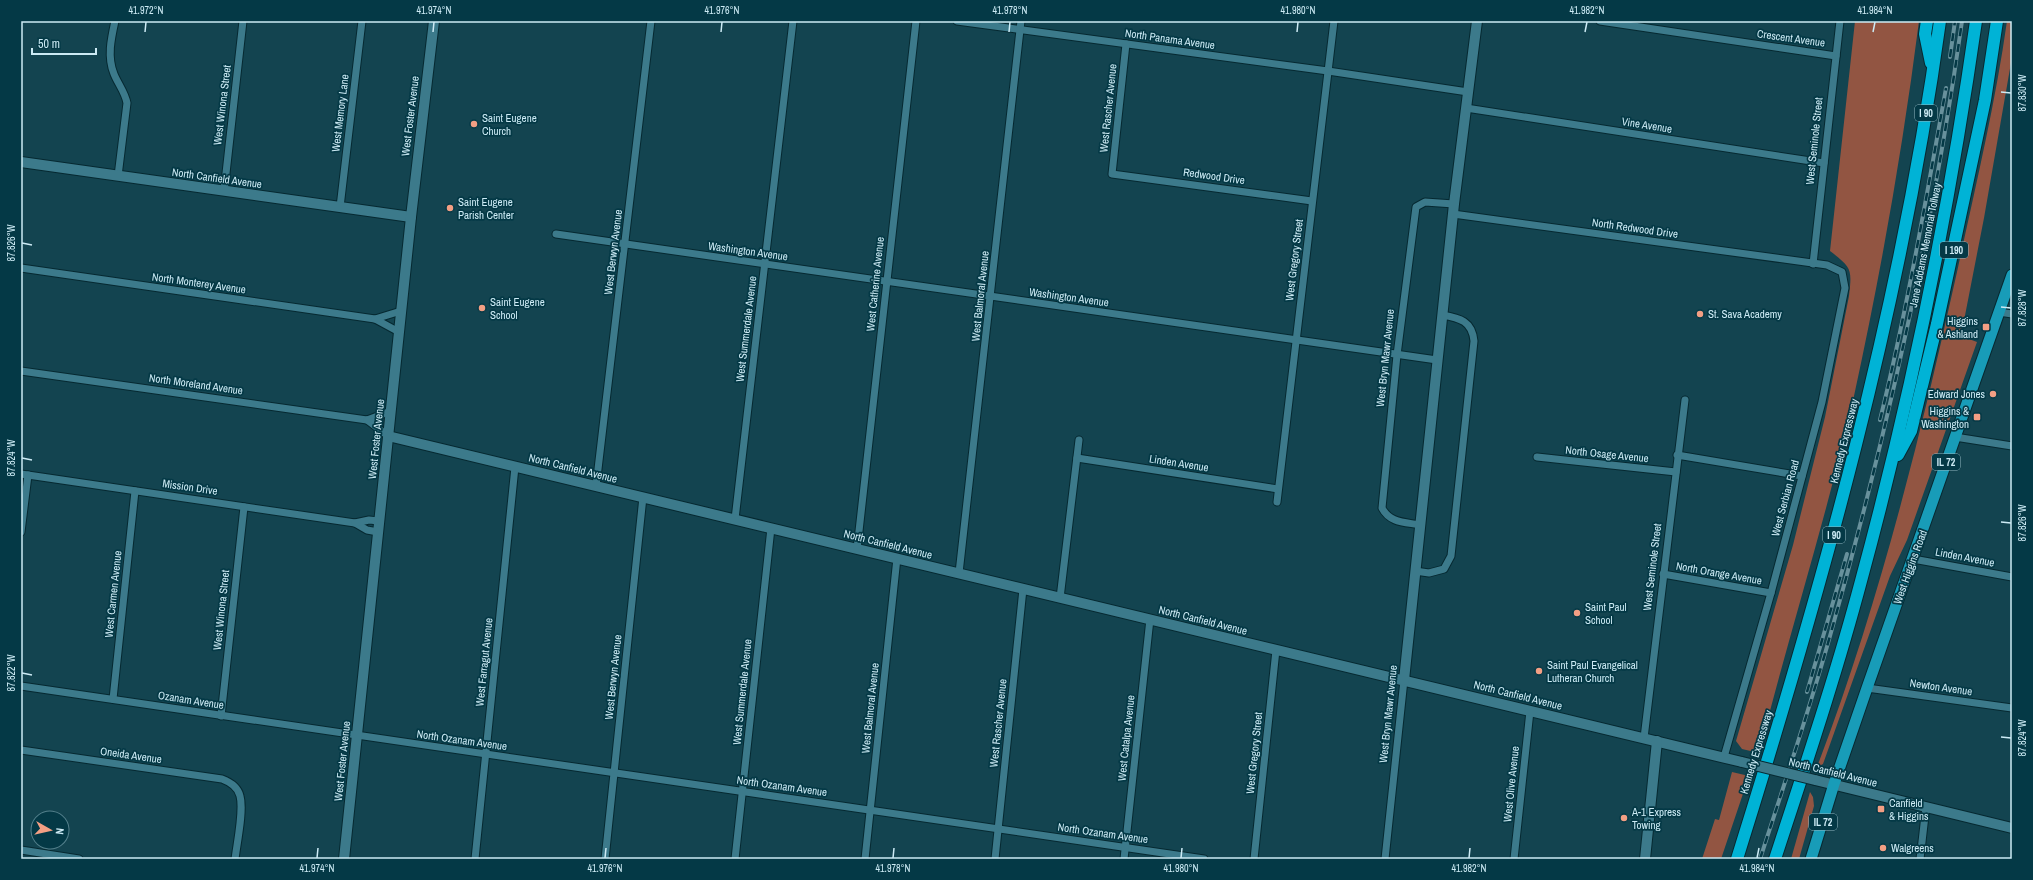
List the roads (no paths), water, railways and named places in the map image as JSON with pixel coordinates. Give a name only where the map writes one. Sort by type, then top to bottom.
[{"type":"highway","points":[[1927,21],[1925,34],[1933,74]]},
{"type":"highway","name":"Kennedy Expressway","points":[[1737,859],[1814,606],[1855,451],[1894,286],[1917,169],[1933,74],[1940,21]]},
{"type":"highway","name":"Jane Addams Memorial Tollway","points":[[1889,472],[1934,272],[1964,106],[1976,21]]},
{"type":"highway","name":"I 190","points":[[1889,472],[1911,431],[1935,332],[1985,100],[1997,21]]},
{"type":"highway","points":[[1775,859],[1842,646],[1889,472]]},
{"type":"main road","name":"West Higgins Road","points":[[1812,859],[1834,784],[2012,275]]},
{"type":"street","points":[[115,21],[110,46],[111,65],[125,95],[127,103],[118,176]]},
{"type":"street","name":"West Winona Street","points":[[224,191],[243,21]]},
{"type":"street","name":"West Memory Lane","points":[[340,207],[362,21]]},
{"type":"street","name":"West Foster Avenue","points":[[344,859],[410,217],[434,21]]},
{"type":"street","name":"West Berwyn Avenue","points":[[596,486],[650,21]]},
{"type":"street","name":"West Summerdale Avenue","points":[[735,519],[793,21]]},
{"type":"street","name":"West Catherine Avenue","points":[[857,549],[916,21]]},
{"type":"street","name":"North Panama Avenue","points":[[957,21],[1328,71],[1468,92]]},
{"type":"street","name":"West Balmoral Avenue","points":[[960,574],[1021,21]]},
{"type":"street","name":"West Gregory Street","points":[[1277,502],[1334,21]]},
{"type":"street","name":"West Bryn Mawr Avenue","points":[[1385,859],[1437,360],[1477,21]]},
{"type":"street","name":"Crescent Avenue","points":[[1600,21],[1836,56]]},
{"type":"street","name":"West Seminole Street","points":[[1813,264],[1840,21]]},
{"type":"street","name":"West Rascher Avenue","points":[[1112,174],[1126,44]]},
{"type":"street","name":"Vine Avenue","points":[[1466,108],[1824,163]]},
{"type":"street","name":"North Canfield Avenue","points":[[21,162],[410,217]]},
{"type":"street","name":"Redwood Drive","points":[[1112,174],[1312,201]]},
{"type":"street","name":"West Bryn Mawr Avenue","points":[[1420,525],[1395,521],[1390,518],[1382,508],[1397,354],[1416,207],[1425,202],[1454,209]]},
{"type":"street","name":"North Redwood Drive","points":[[1454,209],[1813,264]]},
{"type":"street","name":"Washington Avenue","points":[[556,234],[1437,360]]},
{"type":"street","name":"West Serbian Road","points":[[1724,757],[1771,594],[1822,402],[1845,288],[1842,272],[1827,265],[1813,264]]},
{"type":"street","name":"North Monterey Avenue","points":[[21,268],[375,319],[399,332]]},
{"type":"street","name":"North Monterey Avenue","points":[[375,319],[401,311]]},
{"type":"street","points":[[1999,312],[2012,314]]},
{"type":"street","points":[[1415,571],[1429,573],[1444,569],[1450,556],[1474,341],[1473,332],[1469,325],[1455,317],[1442,315]]},
{"type":"street","name":"North Moreland Avenue","points":[[21,371],[367,420],[388,436]]},
{"type":"street","name":"West Seminole Street","points":[[1644,738],[1685,400]]},
{"type":"street","name":"North Moreland Avenue","points":[[367,420],[390,411]]},
{"type":"street","name":"North Canfield Avenue","points":[[388,436],[1530,710],[2012,828]]},
{"type":"street","points":[[1955,437],[2012,446]]},
{"type":"street","points":[[1060,598],[1079,440]]},
{"type":"street","points":[[1678,455],[1802,476]]},
{"type":"street","name":"North Osage Avenue","points":[[1537,457],[1676,472]]},
{"type":"street","name":"Linden Avenue","points":[[1077,458],[1278,489]]},
{"type":"street","name":"West Farragut Avenue","points":[[475,859],[515,466]]},
{"type":"street","points":[[21,532],[24,474]]},
{"type":"street","name":"Mission Drive","points":[[24,474],[355,523],[369,520],[379,521]]},
{"type":"street","name":"West Carmen Avenue","points":[[113,699],[135,490]]},
{"type":"street","name":"West Berwyn Avenue","points":[[605,859],[643,497]]},
{"type":"street","name":"West Winona Street","points":[[221,716],[244,507]]},
{"type":"street","name":"Mission Drive","points":[[355,523],[367,530],[378,532]]},
{"type":"street","name":"West Summerdale Avenue","points":[[735,859],[771,528]]},
{"type":"street","name":"West Balmoral Avenue","points":[[865,859],[897,558]]},
{"type":"street","name":"Linden Avenue","points":[[1913,559],[2012,577]]},
{"type":"street","name":"North Orange Avenue","points":[[1663,574],[1771,594]]},
{"type":"street","name":"West Rascher Avenue","points":[[995,859],[1023,589]]},
{"type":"street","name":"West Catalpa Avenue","points":[[1124,859],[1150,619]]},
{"type":"street","name":"West Gregory Street","points":[[1254,859],[1276,650]]},
{"type":"street","name":"Ozanam Avenue","points":[[21,686],[357,736]]},
{"type":"street","name":"Newton Avenue","points":[[1867,688],[2012,708]]},
{"type":"street","name":"West Olive Avenue","points":[[1514,859],[1530,710]]},
{"type":"street","name":"North Ozanam Avenue","points":[[357,736],[1204,859]]},
{"type":"street","points":[[1645,859],[1657,741]]},
{"type":"street","name":"Oneida Avenue","points":[[21,750],[222,779],[235,788],[240,795],[241,805],[236,859]]},
{"type":"street","points":[[1920,859],[1926,807]]},
{"type":"street","points":[[21,850],[79,859]]},
{"type":"railway","points":[[1950,57],[1955,21]]},
{"type":"railway","points":[[1760,859],[1822,664],[1871,484],[1923,254],[1962,21]]},
{"type":"railway","points":[[1880,420],[1907,296],[1946,88]]},
{"type":"railway","points":[[1807,692],[1847,554]]},
{"type":"place","name":"Saint Eugene Church","points":[[474,124]]},
{"type":"place","name":"Saint Eugene Parish Center","points":[[450,208]]},
{"type":"place","name":"Saint Eugene School","points":[[482,308]]},
{"type":"place","name":"St. Sava Academy","points":[[1700,314]]},
{"type":"place","name":"Higgins & Ashland","points":[[1986,327]]},
{"type":"place","name":"Edward Jones","points":[[1993,394]]},
{"type":"place","name":"Higgins & Washington","points":[[1977,417]]},
{"type":"place","name":"Saint Paul School","points":[[1577,613]]},
{"type":"place","name":"Saint Paul Evangelical Lutheran Church","points":[[1539,671]]},
{"type":"place","name":"Canfield & Higgins","points":[[1881,809]]},
{"type":"place","name":"A-1 Express Towing","points":[[1624,818]]},
{"type":"place","name":"Walgreens","points":[[1883,848]]}]
